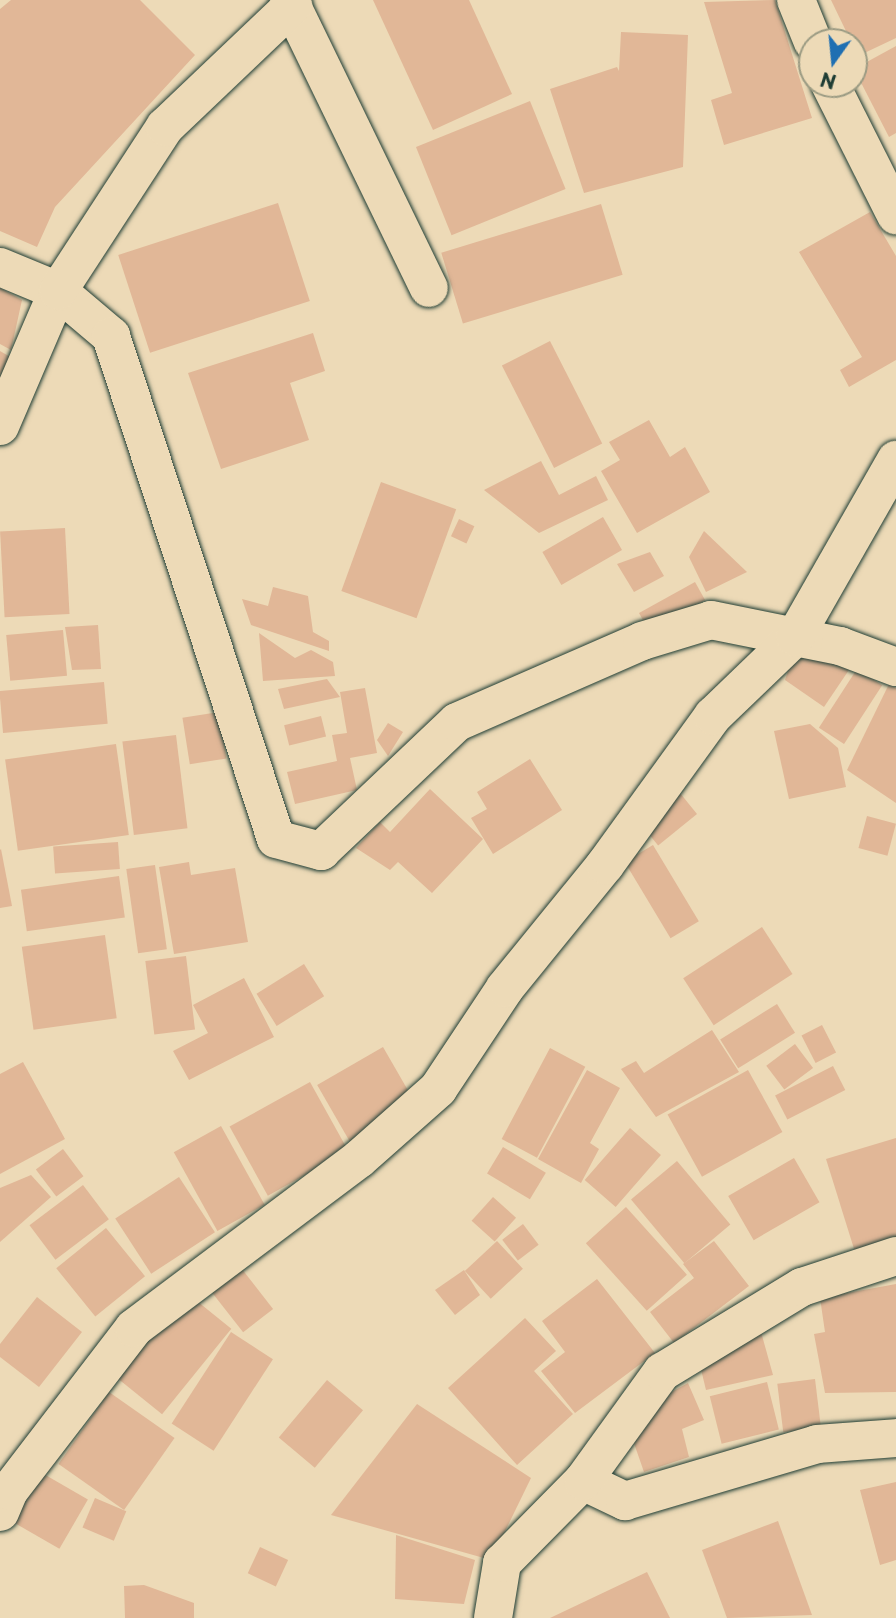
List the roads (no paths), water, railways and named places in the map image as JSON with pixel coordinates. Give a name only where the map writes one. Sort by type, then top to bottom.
[{"type":"street","points":[[796,0],[807,28]]},
{"type":"street","points":[[0,426],[58,291],[165,127],[291,2],[429,288]]},
{"type":"street","points":[[837,98],[896,215]]},
{"type":"street","points":[[0,267],[58,291],[111,336],[276,839],[321,851],[457,722],[642,641],[711,620],[795,637],[896,667]]},
{"type":"street","points":[[0,1512],[9,1491],[134,1328],[359,1159],[438,1089],[505,988],[606,865],[713,716],[795,637],[896,460]]},
{"type":"street","points":[[493,1618],[502,1563],[583,1481],[662,1371],[802,1287],[896,1256]]},
{"type":"street","points":[[583,1481],[625,1501],[817,1444],[896,1438]]}]
